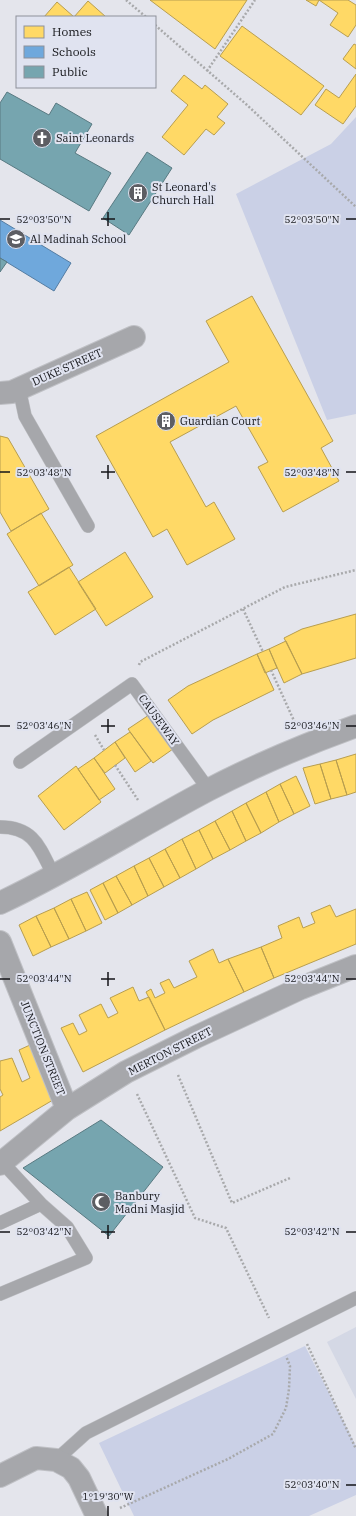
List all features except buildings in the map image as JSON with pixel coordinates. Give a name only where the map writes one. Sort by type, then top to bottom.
[{"type":"street","name":"DUKE STREET","points":[[10,391],[134,337]]},
{"type":"street","points":[[0,903],[54,876],[209,790],[305,745],[356,726]]},
{"type":"street","name":"JUNCTION STREET","points":[[0,942],[67,1109]]},
{"type":"street","name":"MERTON STREET","points":[[1,1163],[67,1109],[126,1072],[301,988],[356,966]]},
{"type":"street","points":[[0,1476],[36,1458],[56,1460],[70,1468],[107,1513]]},
{"type":"lane","points":[[10,391],[88,526]]},
{"type":"lane","name":"CAUSEWAY","points":[[20,762],[132,684],[209,790]]},
{"type":"lane","points":[[0,827],[19,828],[34,839],[54,876]]},
{"type":"lane","points":[[0,1294],[86,1258],[67,1227],[41,1204],[1,1163]]},
{"type":"lane","points":[[0,1223],[41,1204]]},
{"type":"lane","points":[[56,1460],[86,1433],[356,1298]]},
{"type":"path","points":[[126,0],[145,16]]},
{"type":"path","points":[[207,71],[255,0]]},
{"type":"path","points":[[156,26],[247,105],[356,207]]},
{"type":"path","points":[[132,684],[140,662],[285,587],[356,570]]},
{"type":"path","points":[[243,609],[263,652]]},
{"type":"path","points":[[271,670],[305,745]]},
{"type":"path","points":[[115,765],[152,822]]},
{"type":"path","points":[[167,1051],[232,1203],[290,1178]]},
{"type":"path","points":[[107,1513],[228,1460],[273,1434],[286,1408],[290,1366],[278,1336],[226,1228],[195,1218],[126,1072]]},
{"type":"path","points":[[300,1326],[356,1449]]},
{"type":"shaded area","points":[[356,117],[356,414],[327,420],[236,194],[331,144]]},
{"type":"shaded area","points":[[356,1327],[356,1399],[327,1342]]},
{"type":"shaded area","points":[[305,1346],[356,1446],[356,1495],[309,1516],[134,1516],[99,1443]]},
{"type":"place","name":"Saint Leonards","points":[[42,138]]},
{"type":"place","name":"St Leonard's Church Hall","points":[[138,193]]},
{"type":"place","name":"Al Madinah School","points":[[16,239]]},
{"type":"place","name":"Guardian Court","points":[[166,421]]},
{"type":"place","name":"Banbury Madni Masjid","points":[[101,1202]]}]
